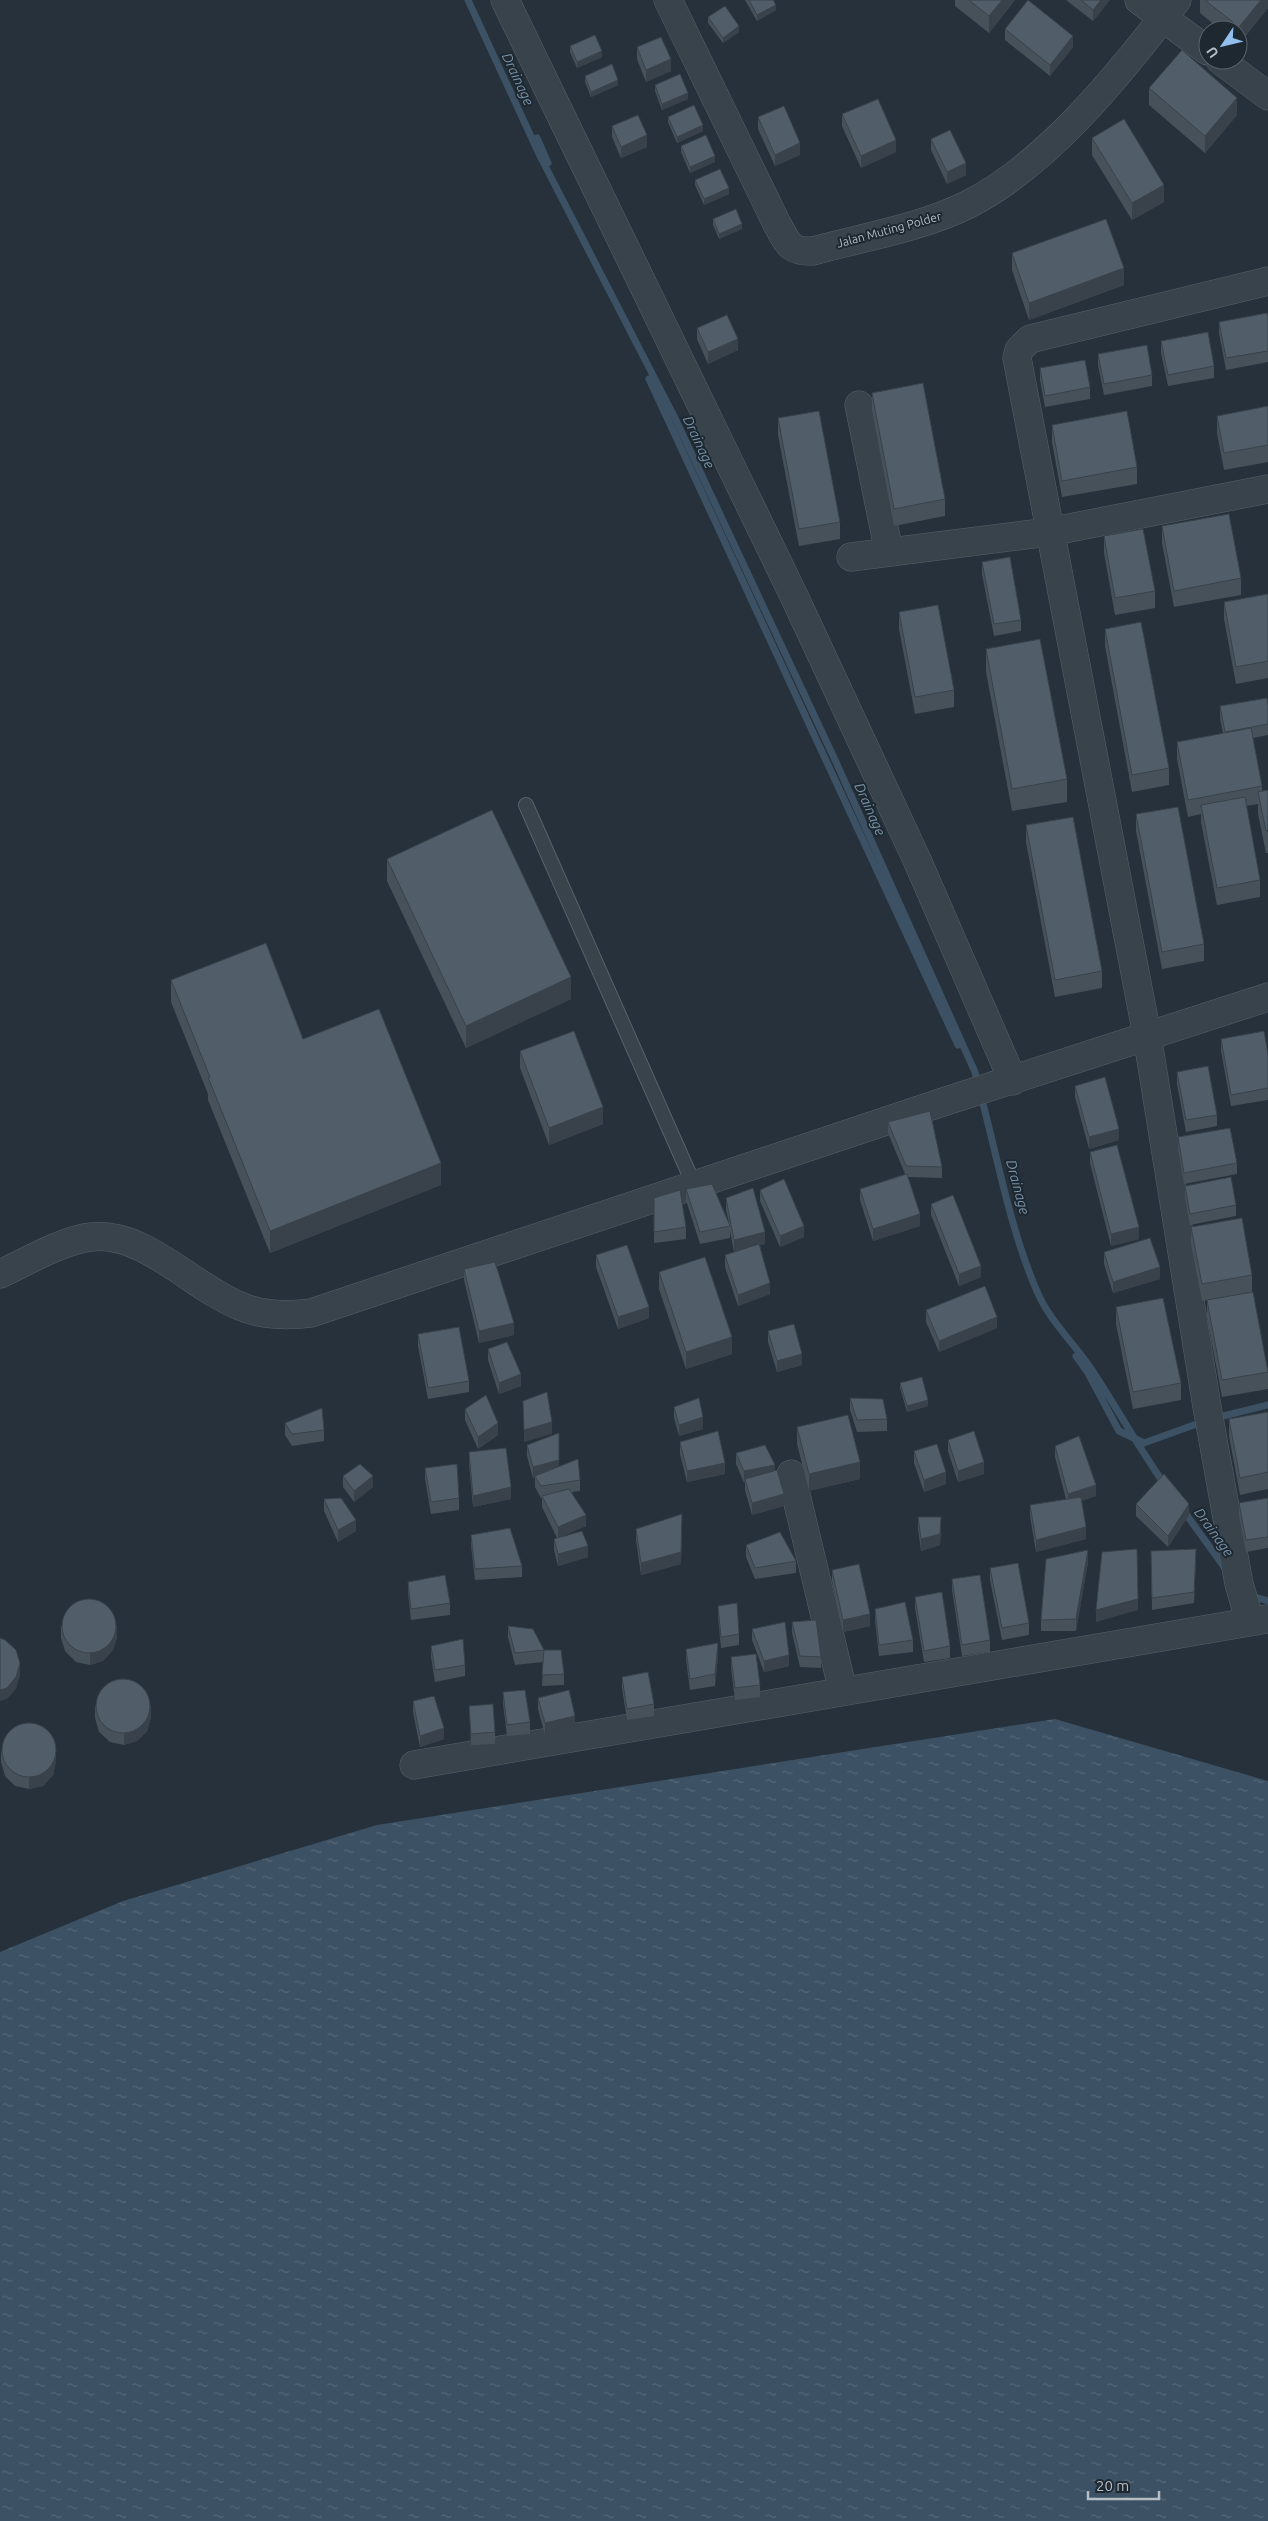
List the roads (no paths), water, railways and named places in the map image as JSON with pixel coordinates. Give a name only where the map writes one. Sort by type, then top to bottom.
[{"type":"street","points":[[505,0],[802,614],[917,860],[1002,1084]]},
{"type":"street","name":"Jalan Muting Polder","points":[[668,0],[777,224],[791,248],[799,251],[813,251],[943,215],[1000,186],[1076,122],[1170,9]]},
{"type":"street","points":[[1139,0],[1170,9],[1198,40]]},
{"type":"street","points":[[1233,70],[1268,96]]},
{"type":"street","points":[[414,1765],[1259,1620],[1239,1584],[1206,1407],[1147,1035],[1017,358],[1018,350],[1023,343],[1030,339],[1268,281]]},
{"type":"street","points":[[859,405],[889,552]]},
{"type":"street","points":[[851,557],[1049,532],[1268,489]]},
{"type":"street","points":[[0,1274],[67,1244],[90,1237],[116,1236],[240,1306],[272,1314],[291,1315],[311,1312],[952,1099],[1268,997]]},
{"type":"street","points":[[791,1474],[844,1691]]},
{"type":"lane","points":[[526,805],[694,1185]]},
{"type":"water","points":[[1055,1719],[1268,1781],[1268,2521],[0,2521],[0,1952],[123,1901],[377,1825]]},
{"type":"waterway","name":"Drainage","points":[[468,0],[540,156],[674,416],[836,762],[975,1072],[978,1085]]},
{"type":"waterway","points":[[537,138],[548,163]]},
{"type":"waterway","points":[[649,379],[958,1045]]},
{"type":"waterway","name":"Drainage","points":[[981,1096],[1019,1242],[1041,1300],[1090,1367],[1165,1485]]},
{"type":"waterway","points":[[1076,1356],[1088,1373],[1119,1431],[1144,1443],[1205,1421]]},
{"type":"waterway","points":[[1215,1418],[1268,1405]]},
{"type":"waterway","name":"Drainage","points":[[1183,1510],[1227,1571]]},
{"type":"waterway","name":"Drainage","points":[[1248,1595],[1268,1601]]}]
